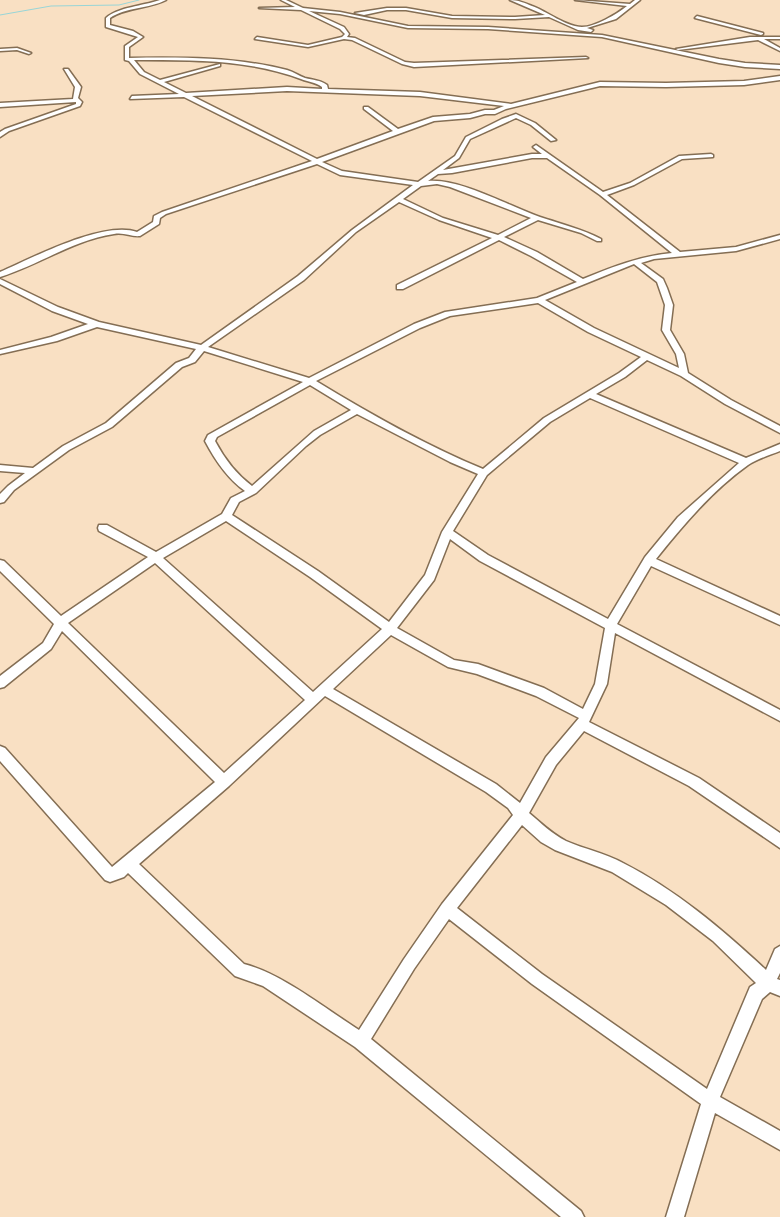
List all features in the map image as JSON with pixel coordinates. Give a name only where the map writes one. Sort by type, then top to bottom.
[{"type":"street","points":[[127,60],[127,46],[141,37],[131,32],[108,26],[108,18],[116,12],[143,7],[164,0]]},
{"type":"street","points":[[283,0],[298,9],[306,10],[312,15],[342,28],[347,34],[344,38]]},
{"type":"street","points":[[512,0],[602,36]]},
{"type":"street","points":[[577,0],[631,5]]},
{"type":"street","points":[[564,34],[614,18],[638,0]]},
{"type":"street","points":[[261,8],[364,14]]},
{"type":"street","points":[[527,16],[527,13],[533,8]]},
{"type":"street","points":[[357,17],[385,9],[406,9],[452,17],[516,18],[548,16]]},
{"type":"street","points":[[347,14],[408,27],[488,28],[602,36],[733,64],[780,66]]},
{"type":"street","points":[[697,17],[707,21],[737,26],[753,33],[780,38]]},
{"type":"street","points":[[669,50],[701,47],[731,40],[760,39],[767,35],[780,33]]},
{"type":"street","points":[[257,38],[306,46],[344,38],[353,39],[410,65],[586,58]]},
{"type":"street","points":[[760,39],[780,50]]},
{"type":"street","points":[[0,50],[17,49],[30,52],[0,57]]},
{"type":"street","points":[[127,60],[204,60],[274,68],[304,79],[319,81],[325,86],[325,91]]},
{"type":"street","points":[[127,60],[131,60],[142,73],[184,96],[218,111],[331,170],[350,175],[418,184],[437,182],[452,185],[537,218],[584,232],[599,240]]},
{"type":"street","points":[[159,82],[201,69],[232,63]]},
{"type":"street","points":[[0,135],[7,130],[78,105],[75,98],[78,87],[66,70]]},
{"type":"street","points":[[0,275],[84,240],[115,232],[127,231],[138,235],[158,223],[156,217],[164,213],[269,179],[313,161],[433,119],[494,112],[600,84],[666,86],[744,83],[780,78]]},
{"type":"street","points":[[276,90],[284,86],[303,82],[304,79]]},
{"type":"street","points":[[132,98],[276,90],[325,91],[420,94],[513,106]]},
{"type":"street","points":[[0,105],[77,100]]},
{"type":"street","points":[[37,103],[57,113]]},
{"type":"street","points":[[366,108],[397,131]]},
{"type":"street","points":[[0,500],[66,448],[108,425],[179,365],[192,360],[202,348],[301,278],[354,231],[460,154],[468,138],[511,117],[523,118],[556,139],[536,147],[523,158]]},
{"type":"street","points":[[536,147],[602,194],[678,254]]},
{"type":"street","points":[[434,172],[452,171],[532,156],[549,156]]},
{"type":"street","points":[[602,194],[632,184],[681,157],[711,156]]},
{"type":"street","points":[[399,199],[441,219],[500,238],[534,254],[582,282]]},
{"type":"street","points":[[400,287],[537,218]]},
{"type":"street","points":[[252,491],[241,483],[219,458],[210,441],[213,435],[310,380],[417,326],[448,314],[539,300],[623,264],[654,257],[736,249],[780,237]]},
{"type":"street","points":[[636,262],[660,281],[669,305],[666,330],[680,354],[684,374]]},
{"type":"street","points":[[0,281],[55,309],[96,324],[202,348],[310,380],[357,410],[453,460],[484,473]]},
{"type":"street","points":[[539,300],[591,330],[684,374],[728,402],[780,430]]},
{"type":"street","points":[[0,352],[54,339],[96,324]]},
{"type":"street","points":[[0,752],[110,875],[119,872],[224,782],[390,629],[430,577],[447,532],[484,473],[547,420],[622,375],[647,356]]},
{"type":"street","points":[[590,395],[746,462]]},
{"type":"street","points":[[0,682],[46,646],[62,622],[156,558],[226,516],[235,500],[252,491],[317,433],[357,410]]},
{"type":"street","points":[[361,1041],[409,964],[447,909],[521,815],[551,761],[584,720],[601,684],[611,624],[649,560],[682,520],[724,480],[746,462],[780,447]]},
{"type":"street","points":[[0,468],[36,470]]},
{"type":"street","points":[[226,516],[314,574],[390,629],[432,654],[452,664],[478,669],[540,692],[584,720],[694,782],[780,840]]},
{"type":"street","points":[[102,528],[156,558],[314,700]]},
{"type":"street","points":[[447,532],[484,558],[611,624],[780,716]]},
{"type":"street","points":[[649,560],[780,621]]},
{"type":"street","points":[[0,564],[62,622],[224,782]]},
{"type":"street","points":[[325,690],[491,788],[513,804],[521,815],[546,837],[560,845],[617,867],[671,900],[718,936],[774,986]]},
{"type":"street","points":[[128,863],[240,971],[256,975],[268,981],[361,1041],[575,1217]]},
{"type":"street","points":[[447,909],[537,979],[710,1101],[780,1141]]},
{"type":"street","points":[[774,986],[780,954]]},
{"type":"street","points":[[675,1217],[710,1101],[756,993],[774,986]]},
{"type":"waterway","points":[[0,15],[51,6],[119,5],[139,0]]}]
